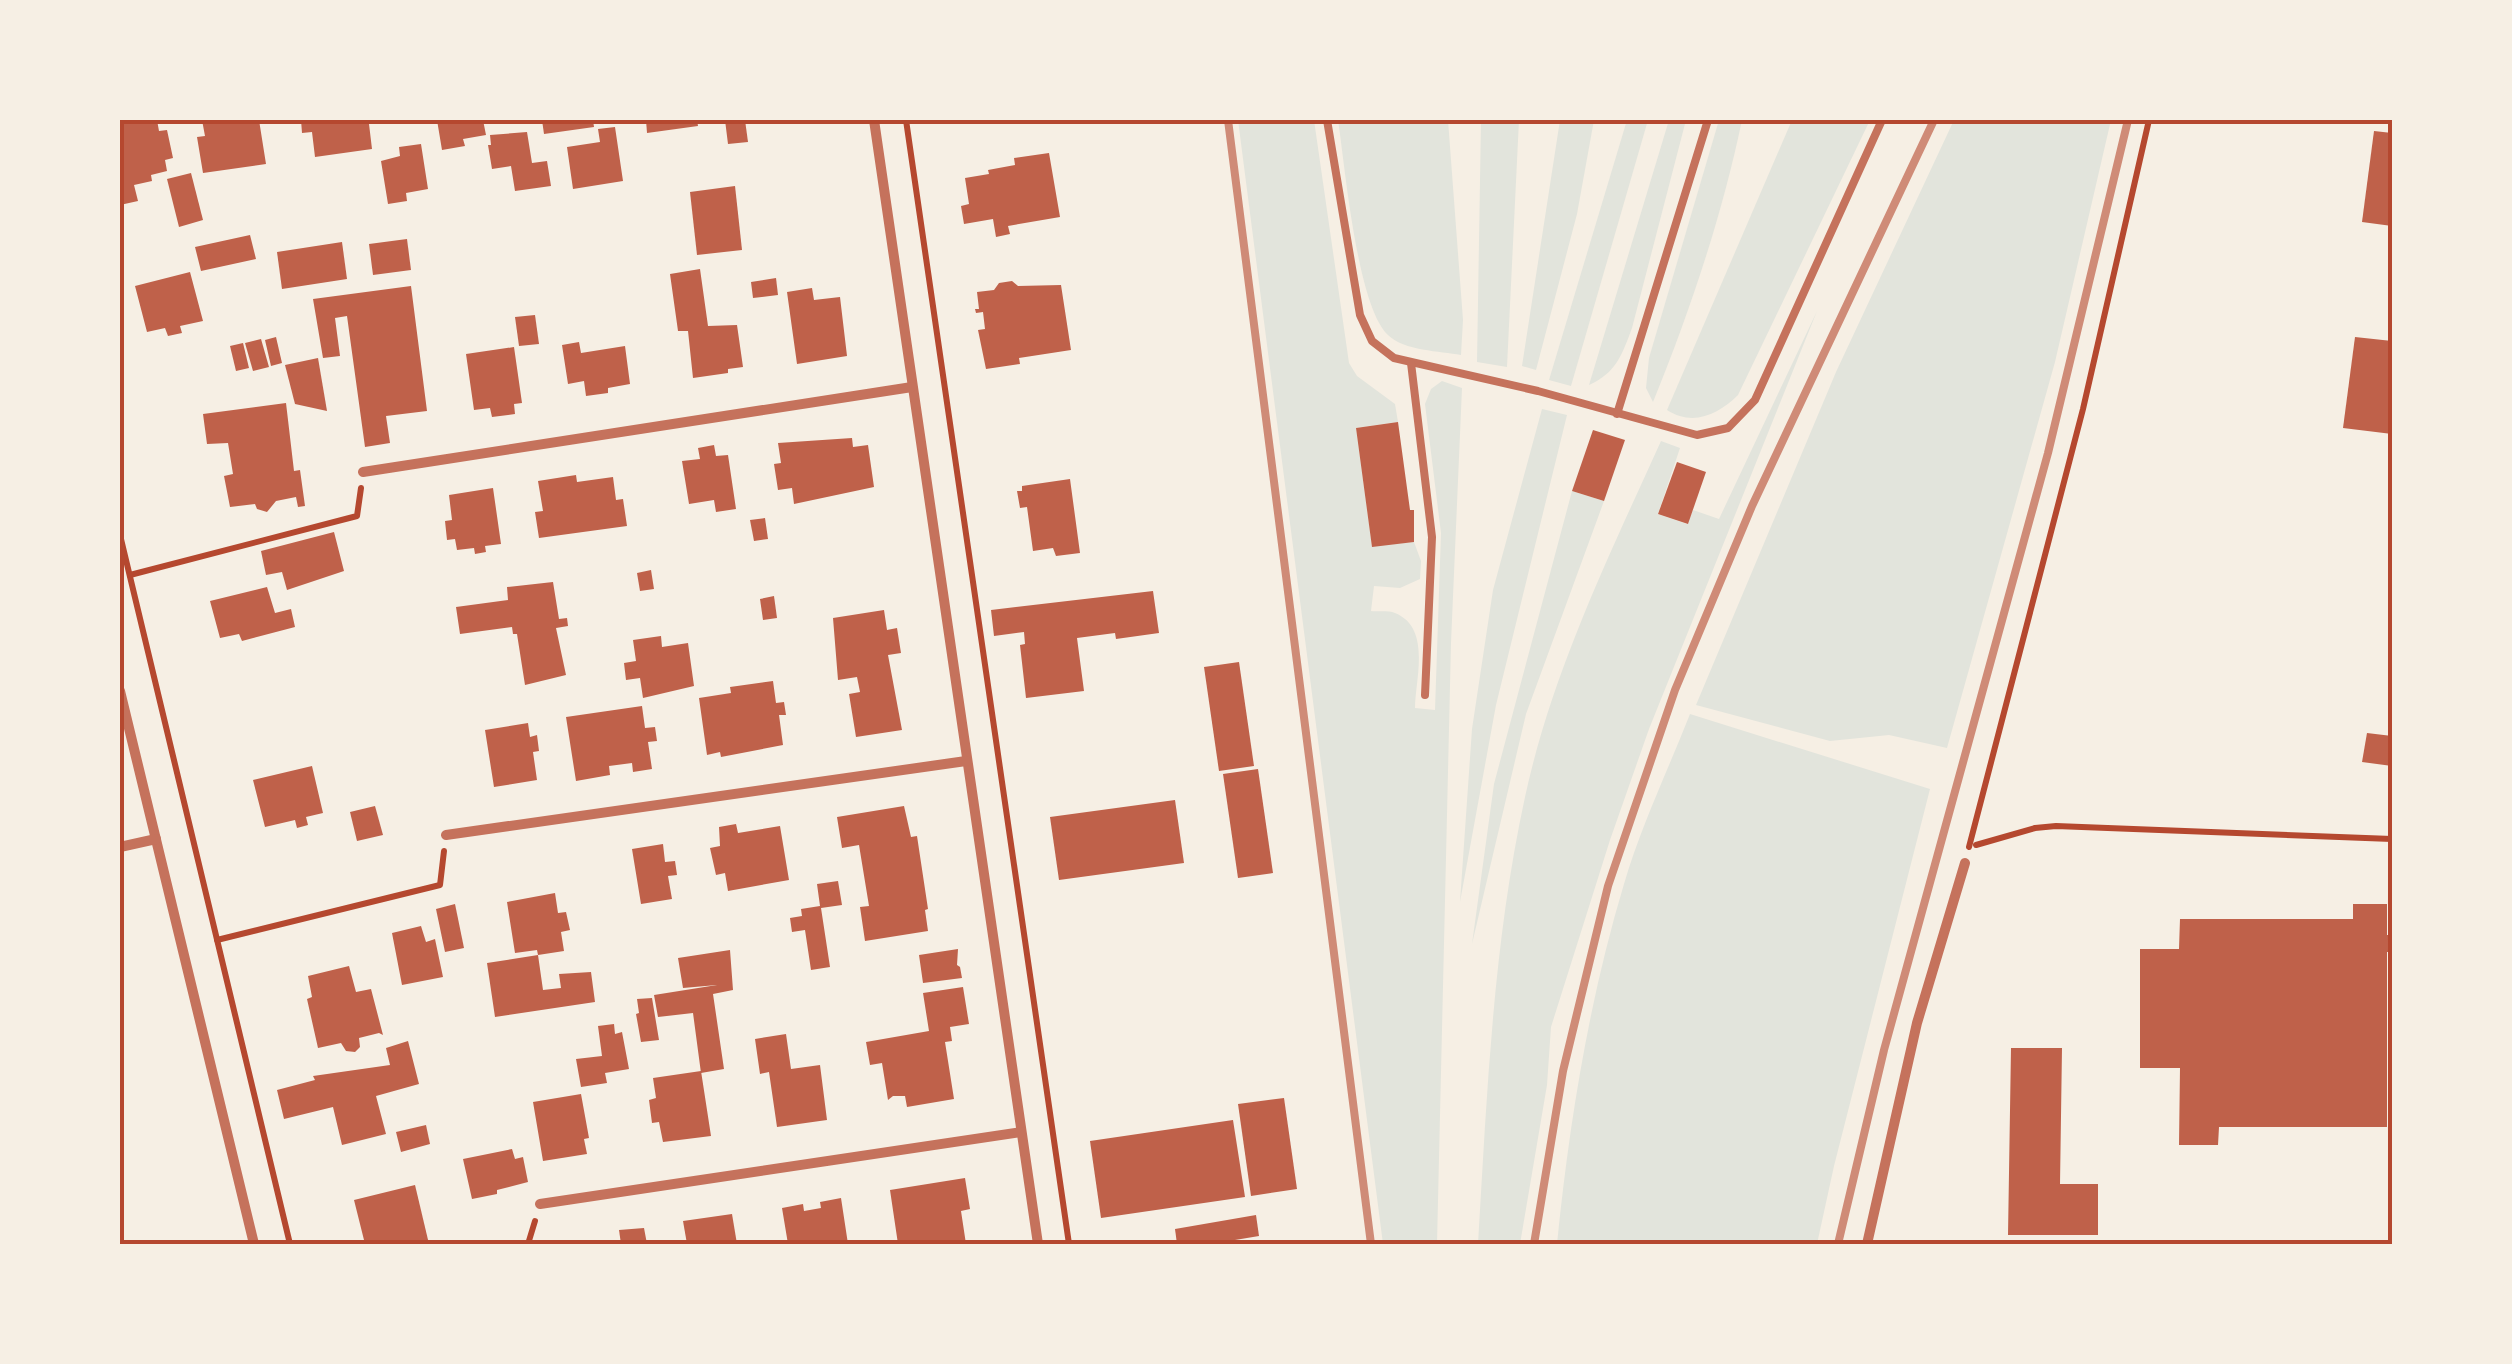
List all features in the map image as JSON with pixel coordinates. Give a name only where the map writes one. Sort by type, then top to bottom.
[{"type":"street","points":[[874,120],[1038,1244]]},
{"type":"street","points":[[362,472],[912,387]]},
{"type":"street","points":[[120,691],[254,1244]]},
{"type":"street","points":[[446,836],[966,761]]},
{"type":"street","points":[[120,847],[156,839]]},
{"type":"street","points":[[1867,1244],[1917,1023],[1964,863]]},
{"type":"street","points":[[540,1204],[1020,1132]]},
{"type":"lane","points":[[1327,120],[1360,314],[1372,341],[1394,358],[1411,363],[1538,391],[1697,435],[1728,428],[1755,400],[1882,120]]},
{"type":"lane","points":[[1618,414],[1708,120]]},
{"type":"lane","points":[[1411,363],[1432,537],[1425,695]]},
{"type":"path","points":[[906,120],[1069,1244]]},
{"type":"path","points":[[1964,863],[2084,410],[2149,120]]},
{"type":"path","points":[[130,575],[357,516],[362,472]]},
{"type":"path","points":[[120,534],[290,1244]]},
{"type":"path","points":[[1969,846],[2024,830],[2056,826],[2392,839]]},
{"type":"path","points":[[217,940],[440,885],[446,836]]},
{"type":"shaded area","points":[[1238,120],[1314,120],[1349,363],[1357,376],[1395,404],[1398,422],[1356,428],[1372,546],[1414,542],[1421,561],[1420,579],[1400,588],[1374,586],[1371,611],[1395,613],[1414,630],[1419,656],[1415,708],[1435,710],[1441,533],[1425,404],[1431,389],[1442,381],[1462,388],[1451,643],[1437,1244],[1383,1244]]},
{"type":"shaded area","points":[[1338,120],[1448,120],[1463,320],[1461,355],[1403,344],[1388,335],[1377,319],[1360,266]]},
{"type":"shaded area","points":[[1481,120],[1519,120],[1507,367],[1477,362]]},
{"type":"shaded area","points":[[1560,120],[1594,120],[1577,214],[1536,370],[1522,366]]},
{"type":"shaded area","points":[[1627,120],[1648,120],[1571,386],[1549,380]]},
{"type":"shaded area","points":[[1669,120],[1686,120],[1632,328],[1612,369],[1589,385]]},
{"type":"shaded area","points":[[1719,120],[1742,120],[1704,263],[1653,402],[1646,388],[1649,358]]},
{"type":"shaded area","points":[[1792,120],[1870,120],[1738,395],[1705,416],[1677,415],[1667,410]]},
{"type":"shaded area","points":[[1954,120],[2111,120],[2055,362],[1947,748],[1889,735],[1830,741],[1696,705],[1836,372]]},
{"type":"shaded area","points":[[1817,311],[1649,729],[1610,840],[1551,1027],[1547,1085],[1520,1244],[1478,1244],[1493,1019],[1505,908],[1536,751],[1566,660],[1661,441],[1680,448],[1658,514],[1687,524],[1693,510],[1719,519]]},
{"type":"shaded area","points":[[1542,409],[1567,415],[1496,705],[1460,902],[1472,729],[1493,590]]},
{"type":"shaded area","points":[[1572,491],[1604,501],[1526,714],[1472,944],[1494,784]]},
{"type":"shaded area","points":[[1690,714],[1930,789],[1817,1244],[1557,1244],[1582,1062],[1600,972],[1638,841]]},
{"type":"building","points":[[120,120],[157,120],[159,131],[167,130],[173,158],[165,160],[167,171],[151,175],[152,181],[134,185],[138,201],[120,205]]},
{"type":"building","points":[[202,120],[259,120],[266,164],[203,173],[197,137],[205,136]]},
{"type":"building","points":[[301,120],[382,122],[369,124],[372,149],[315,157],[312,132],[302,133]]},
{"type":"building","points":[[437,120],[483,120],[486,135],[463,139],[465,146],[442,150]]},
{"type":"building","points":[[542,120],[593,120],[594,127],[544,134]]},
{"type":"building","points":[[646,120],[697,120],[698,126],[647,133]]},
{"type":"building","points":[[725,120],[745,120],[748,142],[728,144]]},
{"type":"building","points":[[615,127],[623,181],[573,189],[567,147],[600,142],[598,129]]},
{"type":"building","points":[[2374,131],[2392,133],[2392,226],[2362,222]]},
{"type":"building","points":[[527,132],[532,163],[547,161],[551,186],[515,191],[511,166],[492,169],[490,135]]},
{"type":"building","points":[[421,144],[428,189],[406,193],[407,201],[388,204],[381,161],[400,156],[399,147]]},
{"type":"building","points":[[1049,153],[1060,217],[1008,226],[1010,234],[996,237],[993,219],[964,224],[961,206],[969,204],[965,178],[1015,165],[1014,158]]},
{"type":"building","points":[[191,173],[203,220],[179,227],[167,179]]},
{"type":"building","points":[[735,186],[742,250],[697,255],[690,192]]},
{"type":"building","points":[[250,235],[256,259],[201,271],[195,247]]},
{"type":"building","points":[[407,239],[411,270],[373,275],[369,244]]},
{"type":"building","points":[[342,242],[347,279],[282,289],[277,252]]},
{"type":"building","points":[[700,269],[708,326],[737,325],[743,367],[693,378],[688,331],[678,331],[670,274]]},
{"type":"building","points":[[190,272],[203,321],[180,326],[182,333],[168,336],[165,328],[147,332],[135,286]]},
{"type":"building","points":[[776,278],[778,295],[753,298],[751,282]]},
{"type":"building","points":[[1012,281],[1018,286],[1061,285],[1071,350],[1019,358],[1020,364],[986,369],[978,330],[985,329],[983,312],[976,313],[975,309],[979,309],[977,292],[994,290],[999,283]]},
{"type":"building","points":[[411,286],[427,411],[386,416],[390,443],[365,447],[347,316],[335,318],[340,356],[323,358],[313,299]]},
{"type":"building","points":[[812,288],[814,300],[840,297],[847,356],[797,364],[787,292]]},
{"type":"building","points":[[535,315],[539,344],[519,346],[515,317]]},
{"type":"building","points":[[276,337],[282,363],[271,366],[265,340]]},
{"type":"building","points":[[2355,337],[2392,341],[2392,434],[2343,428]]},
{"type":"building","points":[[261,339],[269,367],[253,371],[245,343]]},
{"type":"building","points":[[579,342],[581,353],[625,346],[630,384],[586,396],[584,381],[568,384],[562,345]]},
{"type":"building","points":[[243,343],[249,368],[236,371],[230,346]]},
{"type":"building","points":[[514,347],[522,403],[514,404],[515,414],[492,417],[490,408],[474,410],[466,354]]},
{"type":"building","points":[[318,358],[327,411],[295,404],[285,365]]},
{"type":"building","points":[[286,403],[294,471],[300,470],[305,506],[298,507],[296,497],[276,501],[267,512],[257,509],[255,504],[230,507],[224,476],[233,474],[228,443],[207,444],[203,414]]},
{"type":"building","points":[[1398,422],[1410,510],[1414,510],[1414,542],[1372,547],[1356,428]]},
{"type":"building","points":[[1593,430],[1625,440],[1604,501],[1572,491]]},
{"type":"building","points":[[852,438],[853,447],[868,445],[874,487],[794,504],[792,488],[778,490],[774,464],[781,463],[778,443]]},
{"type":"building","points":[[714,445],[716,456],[728,455],[736,509],[716,512],[714,500],[689,504],[682,461],[700,459],[698,448]]},
{"type":"building","points":[[1677,462],[1706,472],[1688,524],[1658,514]]},
{"type":"building","points":[[576,475],[577,482],[613,477],[616,500],[623,499],[627,526],[539,538],[535,512],[543,511],[538,481]]},
{"type":"building","points":[[1070,479],[1080,553],[1056,556],[1053,548],[1033,551],[1027,507],[1020,508],[1017,491],[1022,491],[1022,486]]},
{"type":"building","points":[[493,488],[501,544],[485,546],[486,552],[475,554],[474,548],[457,550],[455,539],[447,540],[445,521],[452,520],[449,495]]},
{"type":"building","points":[[765,518],[768,539],[754,541],[750,520]]},
{"type":"building","points":[[334,532],[344,571],[287,590],[282,572],[266,575],[261,551]]},
{"type":"building","points":[[651,570],[654,589],[640,591],[637,573]]},
{"type":"building","points":[[553,582],[559,619],[567,618],[568,626],[556,628],[566,675],[525,685],[517,634],[513,634],[512,627],[460,634],[456,607],[508,600],[507,587]]},
{"type":"building","points":[[267,587],[275,613],[291,609],[295,627],[242,641],[239,634],[220,638],[210,601]]},
{"type":"building","points":[[1153,591],[1159,633],[1116,639],[1115,633],[1077,638],[1084,691],[1026,698],[1020,645],[1025,644],[1024,632],[994,636],[991,610]]},
{"type":"building","points":[[774,596],[777,618],[763,620],[760,599]]},
{"type":"building","points":[[884,610],[887,630],[897,628],[901,653],[888,655],[902,730],[856,737],[849,694],[860,692],[857,677],[838,680],[833,618]]},
{"type":"building","points":[[661,636],[662,647],[688,643],[694,686],[643,698],[640,678],[626,680],[624,663],[636,661],[633,640]]},
{"type":"building","points":[[1239,662],[1254,766],[1219,771],[1204,667]]},
{"type":"building","points":[[773,681],[776,703],[784,702],[786,715],[779,715],[783,745],[721,757],[720,752],[707,755],[699,698],[731,693],[730,687]]},
{"type":"building","points":[[642,706],[645,728],[655,727],[657,741],[648,742],[652,769],[633,772],[632,763],[609,766],[610,775],[576,781],[566,717]]},
{"type":"building","points":[[528,723],[530,737],[537,735],[539,751],[533,752],[537,780],[494,787],[485,730]]},
{"type":"building","points":[[2367,733],[2392,736],[2392,766],[2362,762]]},
{"type":"building","points":[[312,766],[323,813],[306,817],[308,825],[297,828],[295,820],[265,827],[253,780]]},
{"type":"building","points":[[1258,769],[1273,873],[1238,878],[1223,774]]},
{"type":"building","points":[[1175,800],[1184,863],[1059,880],[1050,817]]},
{"type":"building","points":[[375,806],[383,835],[357,841],[350,812]]},
{"type":"building","points":[[904,806],[911,837],[917,836],[928,931],[865,941],[860,907],[869,906],[859,845],[842,848],[837,817]]},
{"type":"building","points":[[736,824],[738,833],[780,826],[789,880],[728,891],[725,873],[716,875],[710,848],[720,846],[719,827]]},
{"type":"building","points":[[663,844],[665,862],[675,861],[677,875],[668,876],[672,899],[641,904],[632,849]]},
{"type":"building","points":[[838,881],[842,905],[821,908],[830,967],[811,970],[805,930],[792,932],[790,918],[802,916],[801,909],[820,906],[817,884]]},
{"type":"building","points":[[555,893],[558,913],[566,912],[570,930],[561,932],[564,951],[515,953],[507,902]]},
{"type":"building","points":[[455,904],[464,948],[445,952],[436,909]]},
{"type":"building","points":[[2353,904],[2387,904],[2387,935],[2392,935],[2392,952],[2387,952],[2387,1127],[2219,1127],[2218,1145],[2179,1145],[2180,1068],[2140,1068],[2140,949],[2179,949],[2180,919],[2353,919]]},
{"type":"building","points":[[421,926],[426,942],[435,939],[443,977],[402,985],[392,933]]},
{"type":"building","points":[[958,949],[957,965],[962,978],[923,983],[919,955]]},
{"type":"building","points":[[730,950],[733,990],[713,994],[724,1069],[701,1073],[693,1013],[658,1017],[654,995],[717,985],[683,988],[678,958]]},
{"type":"building","points":[[538,955],[543,990],[561,988],[559,974],[591,972],[595,1002],[495,1017],[487,963]]},
{"type":"building","points":[[349,966],[356,992],[371,989],[383,1035],[359,1038],[360,1047],[355,1052],[346,1051],[341,1043],[318,1048],[307,999],[312,997],[308,976]]},
{"type":"building","points":[[963,987],[969,1024],[950,1027],[952,1041],[945,1042],[954,1099],[907,1107],[905,1096],[888,1100],[882,1063],[870,1065],[866,1042],[929,1031],[923,993]]},
{"type":"building","points":[[652,998],[659,1040],[641,1042],[637,999]]},
{"type":"building","points":[[614,1024],[615,1034],[622,1032],[629,1069],[605,1073],[607,1083],[581,1087],[576,1059],[602,1056],[598,1026]]},
{"type":"building","points":[[786,1034],[791,1069],[820,1065],[827,1120],[777,1127],[769,1072],[760,1074],[755,1039]]},
{"type":"building","points":[[408,1041],[419,1084],[376,1096],[386,1134],[342,1145],[333,1107],[284,1119],[277,1090],[315,1080],[313,1076],[390,1065],[386,1048]]},
{"type":"building","points":[[2011,1048],[2062,1048],[2060,1184],[2098,1184],[2098,1235],[2008,1235]]},
{"type":"building","points":[[701,1071],[711,1136],[663,1142],[659,1122],[652,1123],[649,1100],[656,1098],[653,1078]]},
{"type":"building","points":[[581,1094],[589,1138],[584,1139],[587,1154],[543,1161],[533,1102]]},
{"type":"building","points":[[1284,1098],[1297,1189],[1251,1196],[1238,1104]]},
{"type":"building","points":[[1233,1120],[1245,1197],[1101,1218],[1090,1141]]},
{"type":"building","points":[[426,1125],[430,1144],[401,1152],[396,1132]]},
{"type":"building","points":[[512,1149],[515,1159],[523,1157],[528,1182],[472,1199],[463,1159]]},
{"type":"building","points":[[965,1178],[970,1209],[961,1211],[966,1244],[898,1244],[890,1190]]},
{"type":"building","points":[[415,1185],[429,1244],[365,1244],[354,1200]]},
{"type":"building","points":[[841,1198],[848,1244],[788,1244],[782,1208],[803,1204],[804,1211],[821,1208],[820,1202]]},
{"type":"building","points":[[732,1214],[737,1244],[687,1244],[683,1221]]},
{"type":"building","points":[[1256,1215],[1259,1236],[1211,1244],[1177,1244],[1175,1229]]},
{"type":"building","points":[[644,1228],[647,1244],[621,1244],[619,1230]]},
{"type":"railway","points":[[1228,120],[1371,1244]]},
{"type":"railway","points":[[1534,1244],[1563,1071],[1608,886],[1675,690],[1752,506],[1934,120]]},
{"type":"railway","points":[[1838,1244],[1884,1050],[2048,453],[2128,120]]}]
